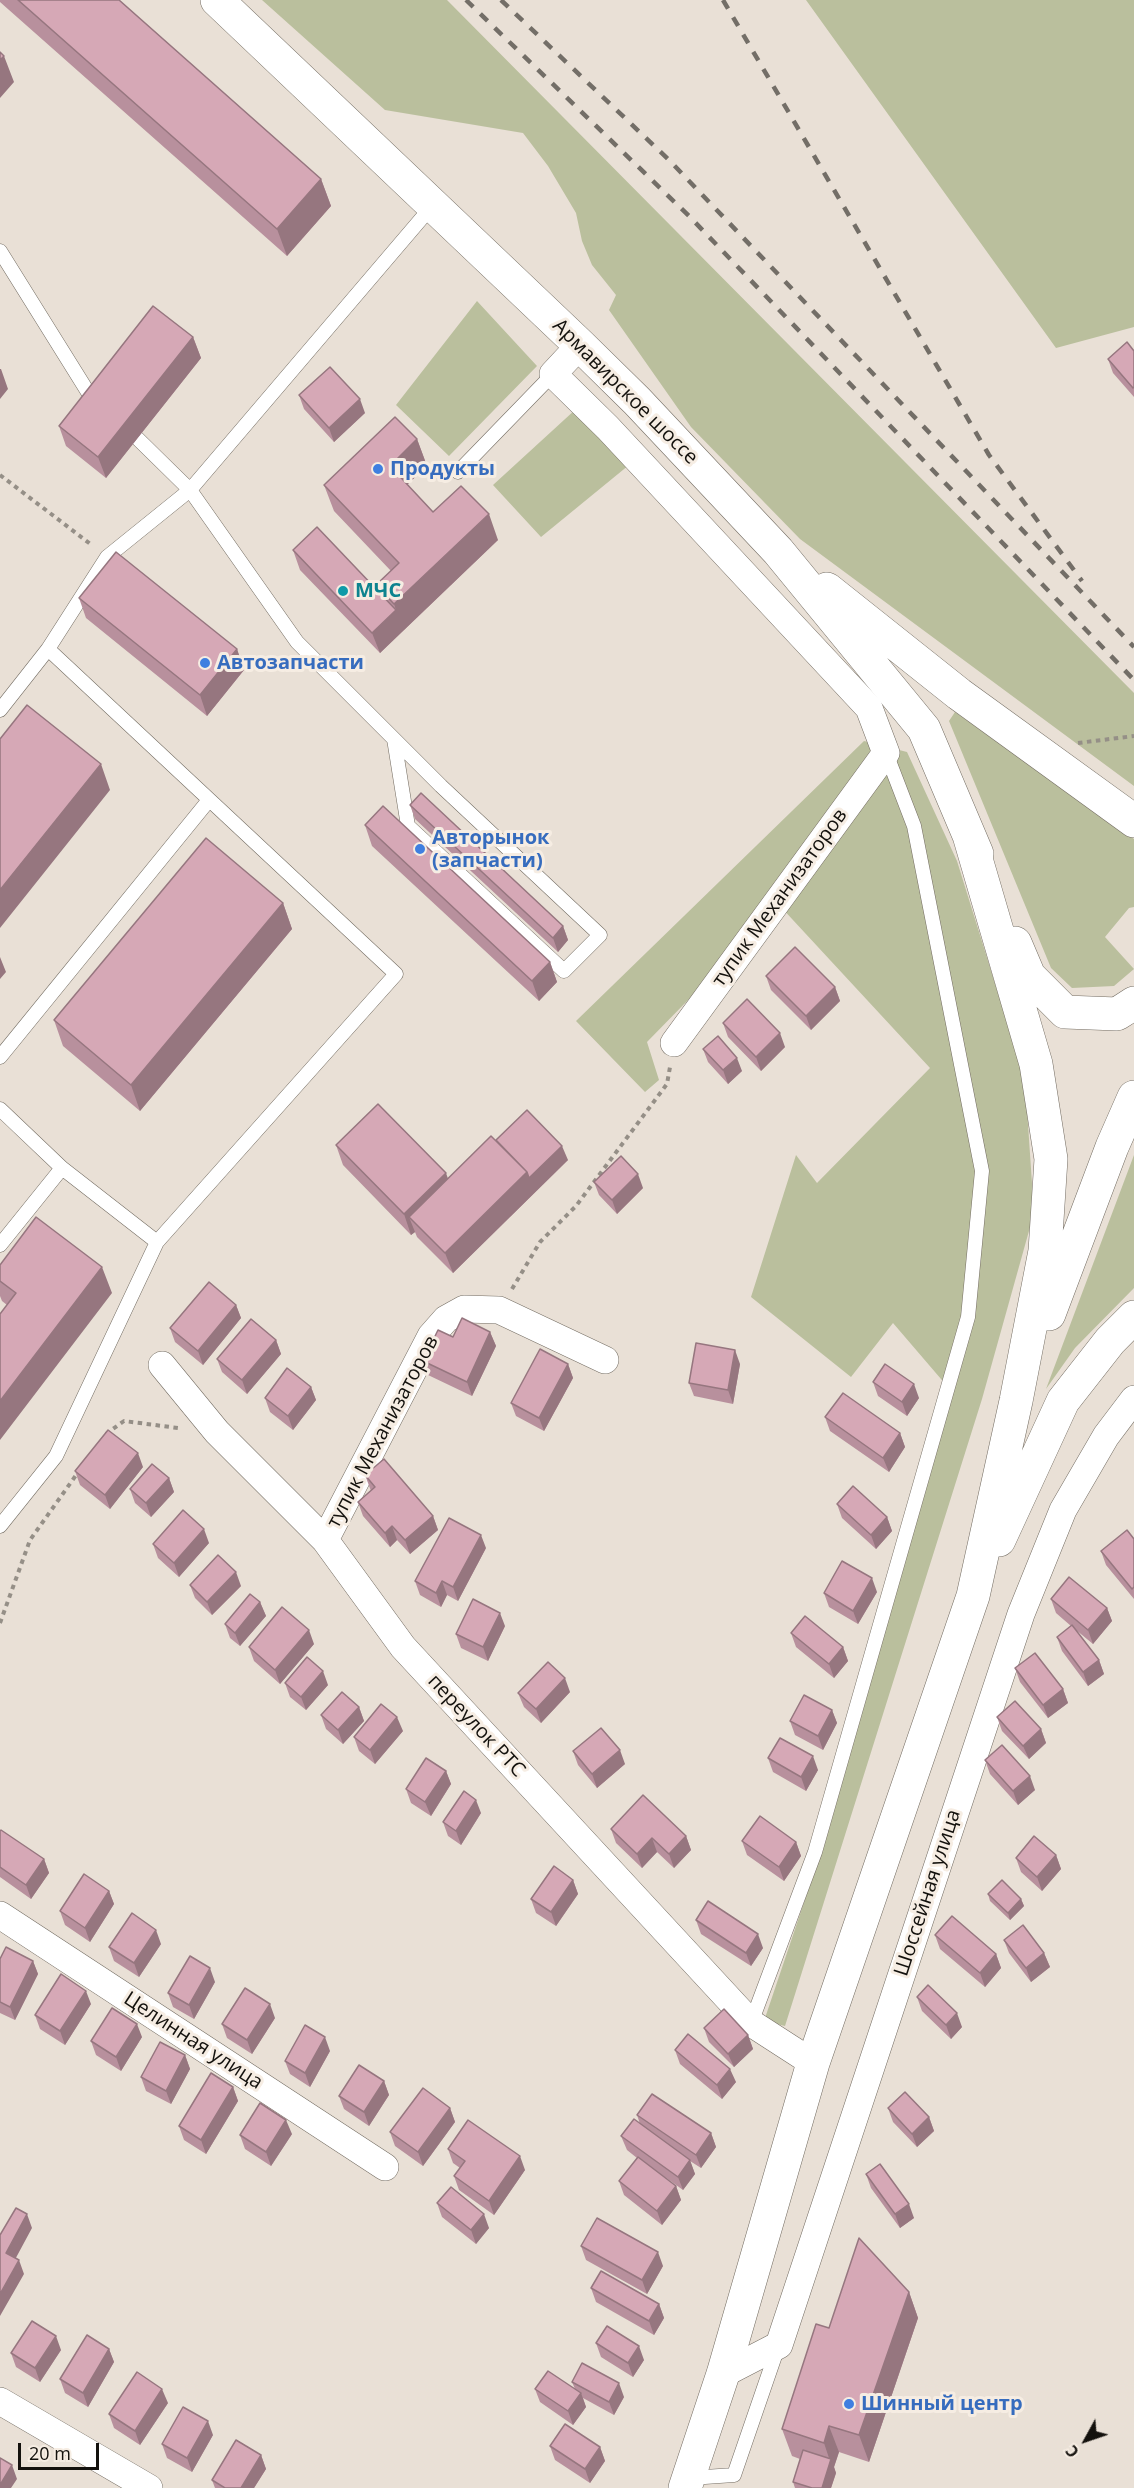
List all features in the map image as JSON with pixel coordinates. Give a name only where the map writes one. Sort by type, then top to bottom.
[{"type":"main road","name":"Армавирское шоссе","points":[[217,0],[580,345],[637,401],[778,551],[924,729],[969,835]]},
{"type":"main road","points":[[778,551],[959,694],[1134,821]]},
{"type":"main road","points":[[969,835],[1029,976],[1065,1012],[1117,1014],[1134,1004]]},
{"type":"main road","points":[[969,835],[1035,1064],[1051,1159],[1045,1251],[1016,1401],[973,1596]]},
{"type":"main road","points":[[1016,1401],[1112,1147],[1134,1097]]},
{"type":"main road","points":[[687,2483],[723,2374],[813,2063],[973,1596],[1063,1401],[1110,1341],[1134,1317]]},
{"type":"street","points":[[580,345],[553,374],[608,428],[870,708],[886,753]]},
{"type":"street","name":"тупик Механизаторов","points":[[674,1043],[886,753]]},
{"type":"street","name":"тупик Механизаторов","points":[[325,1540],[431,1336],[446,1319],[464,1309],[499,1310],[605,1360]]},
{"type":"street","name":"переулок РТС","points":[[162,1365],[217,1432],[325,1540],[403,1647],[751,2023],[813,2063]]},
{"type":"street","name":"Шоссейная улица","points":[[779,2345],[1021,1614],[1063,1510],[1106,1436],[1134,1399]]},
{"type":"street","name":"Целинная улица","points":[[0,1915],[385,2168]]},
{"type":"street","points":[[723,2374],[779,2345]]},
{"type":"street","points":[[0,2401],[149,2488]]},
{"type":"lane","points":[[0,710],[48,650],[107,557],[190,489],[433,205]]},
{"type":"lane","points":[[0,251],[97,407]]},
{"type":"lane","points":[[458,472],[553,374]]},
{"type":"lane","points":[[137,438],[190,489],[297,642],[394,739],[441,786],[600,935],[564,971],[408,826],[394,739]]},
{"type":"lane","points":[[0,1526],[56,1456],[157,1242],[396,975],[48,650]]},
{"type":"lane","points":[[751,2023],[815,1852],[968,1317],[982,1171],[914,826],[886,753]]},
{"type":"lane","points":[[0,1057],[209,801]]},
{"type":"lane","points":[[0,1109],[62,1168],[157,1242]]},
{"type":"lane","points":[[0,1245],[62,1168]]},
{"type":"lane","points":[[687,2483],[734,2475],[779,2345]]},
{"type":"path","points":[[0,475],[107,557]]},
{"type":"path","points":[[499,1310],[540,1242],[576,1206],[667,1084],[674,1043]]},
{"type":"path","points":[[104,1435],[124,1420],[217,1432]]},
{"type":"path","points":[[0,1623],[30,1540],[84,1464]]},
{"type":"green space","points":[[262,0],[447,0],[1134,693],[1134,786],[800,539],[691,427],[609,310],[616,295],[592,265],[582,241],[576,213],[548,166],[523,133],[385,110]]},
{"type":"green space","points":[[806,0],[1134,0],[1134,327],[1056,348]]},
{"type":"green space","points":[[477,301],[537,366],[449,456],[396,405]]},
{"type":"green space","points":[[576,409],[629,465],[541,537],[493,485]]},
{"type":"green space","points":[[955,712],[1134,839],[1134,907],[1129,908],[1105,937],[1134,969],[1114,986],[1072,988],[1051,968],[949,721]]},
{"type":"green space","points":[[864,741],[907,752],[957,861],[1025,1080],[1034,1213],[982,1399],[785,2026],[764,2021],[821,1852],[953,1393],[893,1323],[851,1377],[751,1297],[796,1155],[817,1183],[930,1068],[780,906],[647,1042],[659,1080],[645,1092],[576,1021]]},
{"type":"green space","points":[[1134,1155],[1134,1288],[1075,1348],[1046,1389]]},
{"type":"building","points":[[18,0],[119,0],[321,179],[277,229]]},
{"type":"building","points":[[153,306],[193,337],[98,457],[59,426]]},
{"type":"building","points":[[1127,342],[1134,351],[1133,388],[1108,359]]},
{"type":"building","points":[[330,367],[360,399],[329,428],[299,395]]},
{"type":"building","points":[[395,417],[417,439],[390,466],[433,512],[461,486],[489,514],[394,604],[376,585],[399,563],[324,485]]},
{"type":"building","name":"МЧС","points":[[317,527],[396,610],[372,633],[293,550]]},
{"type":"building","points":[[116,552],[237,649],[200,695],[79,598]]},
{"type":"building","points":[[27,705],[101,764],[0,890],[0,739]]},
{"type":"building","points":[[421,793],[563,926],[553,938],[410,805]]},
{"type":"building","points":[[383,806],[550,962],[532,981],[365,825]]},
{"type":"building","points":[[206,838],[283,903],[131,1085],[54,1020]]},
{"type":"building","points":[[795,947],[835,987],[806,1016],[766,976]]},
{"type":"building","points":[[747,999],[780,1033],[756,1057],[723,1023]]},
{"type":"building","points":[[718,1036],[737,1058],[723,1070],[703,1049]]},
{"type":"building","points":[[378,1104],[446,1173],[404,1214],[336,1145]]},
{"type":"building","points":[[527,1110],[562,1146],[529,1178],[527,1172],[496,1140]]},
{"type":"building","points":[[491,1136],[527,1172],[445,1253],[409,1217]]},
{"type":"building","points":[[621,1156],[638,1174],[612,1200],[594,1182]]},
{"type":"building","points":[[36,1217],[102,1267],[0,1401],[0,1314],[16,1293],[0,1281],[0,1265]]},
{"type":"building","points":[[209,1282],[236,1305],[198,1351],[170,1328]]},
{"type":"building","points":[[462,1318],[490,1332],[467,1382],[423,1361],[438,1330],[453,1337]]},
{"type":"building","points":[[251,1319],[276,1340],[242,1380],[217,1359]]},
{"type":"building","points":[[696,1343],[735,1350],[728,1390],[689,1383]]},
{"type":"building","points":[[540,1349],[568,1364],[539,1418],[511,1403]]},
{"type":"building","points":[[885,1364],[914,1384],[902,1402],[873,1382]]},
{"type":"building","points":[[287,1368],[311,1387],[288,1416],[265,1398]]},
{"type":"building","points":[[843,1393],[900,1433],[883,1458],[825,1417]]},
{"type":"building","points":[[108,1430],[138,1453],[105,1495],[75,1471]]},
{"type":"building","points":[[384,1459],[433,1516],[405,1540],[392,1526],[385,1533],[358,1502],[375,1487],[365,1475]]},
{"type":"building","points":[[152,1464],[169,1478],[146,1503],[130,1489]]},
{"type":"building","points":[[853,1486],[887,1517],[871,1535],[837,1504]]},
{"type":"building","points":[[183,1510],[204,1529],[174,1563],[153,1544]]},
{"type":"building","points":[[449,1518],[481,1535],[453,1587],[442,1581],[436,1593],[415,1581]]},
{"type":"building","points":[[1127,1530],[1134,1539],[1134,1587],[1132,1589],[1101,1551]]},
{"type":"building","points":[[218,1555],[236,1572],[207,1602],[190,1585]]},
{"type":"building","points":[[842,1561],[872,1578],[853,1611],[824,1593]]},
{"type":"building","points":[[1069,1577],[1107,1608],[1088,1630],[1051,1599]]},
{"type":"building","points":[[250,1594],[260,1602],[235,1633],[225,1624]]},
{"type":"building","points":[[473,1599],[500,1613],[483,1647],[456,1634]]},
{"type":"building","points":[[282,1607],[309,1630],[275,1670],[249,1647]]},
{"type":"building","points":[[805,1616],[843,1647],[829,1664],[791,1633]]},
{"type":"building","points":[[1072,1625],[1099,1660],[1083,1672],[1057,1637]]},
{"type":"building","points":[[1035,1653],[1063,1689],[1043,1705],[1015,1668]]},
{"type":"building","points":[[307,1657],[323,1671],[301,1697],[285,1683]]},
{"type":"building","points":[[548,1662],[565,1678],[536,1709],[518,1693]]},
{"type":"building","points":[[342,1692],[359,1707],[338,1730],[321,1715]]},
{"type":"building","points":[[804,1695],[832,1710],[818,1736],[790,1721]]},
{"type":"building","points":[[1015,1701],[1041,1729],[1023,1746],[997,1717]]},
{"type":"building","points":[[381,1704],[397,1717],[370,1750],[354,1737]]},
{"type":"building","points":[[601,1728],[620,1750],[592,1774],[573,1751]]},
{"type":"building","points":[[780,1738],[813,1756],[801,1777],[768,1758]]},
{"type":"building","points":[[1002,1745],[1030,1776],[1013,1791],[985,1760]]},
{"type":"building","points":[[426,1758],[446,1771],[425,1802],[406,1789]]},
{"type":"building","points":[[464,1791],[476,1800],[456,1831],[443,1822]]},
{"type":"building","points":[[643,1795],[686,1836],[669,1854],[652,1838],[637,1854],[611,1829]]},
{"type":"building","points":[[760,1816],[796,1842],[779,1867],[742,1841]]},
{"type":"building","points":[[1,1830],[44,1859],[26,1885],[0,1867]]},
{"type":"building","points":[[1034,1836],[1056,1855],[1037,1877],[1016,1858]]},
{"type":"building","points":[[554,1866],[573,1880],[551,1912],[531,1899]]},
{"type":"building","points":[[84,1874],[109,1891],[85,1928],[60,1911]]},
{"type":"building","points":[[1002,1880],[1021,1899],[1008,1913],[988,1894]]},
{"type":"building","points":[[708,1901],[758,1934],[746,1953],[696,1920]]},
{"type":"building","points":[[132,1913],[156,1930],[134,1963],[109,1947]]},
{"type":"building","points":[[952,1916],[996,1954],[980,1973],[935,1935]]},
{"type":"building","points":[[1023,1925],[1044,1953],[1026,1968],[1004,1940]]},
{"type":"building","points":[[6,1947],[33,1961],[10,2007],[0,2002],[0,1959]]},
{"type":"building","points":[[190,1956],[210,1968],[189,2005],[168,1993]]},
{"type":"building","points":[[61,1974],[86,1991],[60,2031],[35,2015]]},
{"type":"building","points":[[928,1985],[957,2013],[946,2025],[917,1997]]},
{"type":"building","points":[[245,1988],[270,2004],[247,2040],[222,2024]]},
{"type":"building","points":[[112,2008],[137,2024],[116,2057],[91,2041]]},
{"type":"building","points":[[724,2009],[748,2035],[728,2054],[704,2028]]},
{"type":"building","points":[[305,2025],[325,2037],[305,2073],[285,2061]]},
{"type":"building","points":[[688,2034],[730,2069],[717,2085],[675,2050]]},
{"type":"building","points":[[160,2042],[185,2055],[166,2091],[141,2077]]},
{"type":"building","points":[[359,2065],[384,2081],[364,2112],[339,2096]]},
{"type":"building","points":[[211,2073],[233,2087],[201,2140],[179,2126]]},
{"type":"building","points":[[423,2088],[450,2108],[418,2152],[390,2132]]},
{"type":"building","points":[[905,2092],[929,2117],[912,2134],[888,2108]]},
{"type":"building","points":[[652,2094],[711,2133],[696,2155],[637,2115]]},
{"type":"building","points":[[260,2103],[286,2120],[266,2152],[240,2135]]},
{"type":"building","points":[[634,2119],[690,2160],[678,2177],[621,2136]]},
{"type":"building","points":[[468,2120],[520,2156],[489,2201],[454,2176],[465,2161],[448,2149]]},
{"type":"building","points":[[638,2157],[676,2186],[657,2211],[619,2181]]},
{"type":"building","points":[[880,2164],[909,2204],[895,2214],[866,2174]]},
{"type":"building","points":[[451,2187],[484,2214],[471,2230],[437,2203]]},
{"type":"building","points":[[16,2208],[27,2214],[6,2253],[19,2260],[0,2294],[0,2235]]},
{"type":"building","points":[[597,2218],[658,2252],[642,2280],[581,2246]]},
{"type":"building","name":"Шинный центр","points":[[859,2238],[909,2292],[859,2435],[829,2426],[824,2443],[782,2429],[816,2324],[829,2328]]},
{"type":"building","points":[[601,2271],[659,2304],[649,2321],[591,2288]]},
{"type":"building","points":[[32,2321],[56,2336],[35,2368],[11,2353]]},
{"type":"building","points":[[607,2326],[639,2346],[628,2363],[596,2343]]},
{"type":"building","points":[[87,2335],[109,2349],[83,2393],[60,2379]]},
{"type":"building","points":[[582,2363],[619,2383],[609,2402],[572,2382]]},
{"type":"building","points":[[548,2371],[581,2393],[568,2411],[535,2389]]},
{"type":"building","points":[[137,2372],[162,2389],[135,2431],[109,2414]]},
{"type":"building","points":[[183,2407],[208,2421],[187,2458],[162,2444]]},
{"type":"building","points":[[565,2424],[600,2447],[585,2469],[550,2446]]},
{"type":"building","points":[[236,2440],[261,2455],[241,2488],[225,2488],[212,2480]]},
{"type":"building","points":[[803,2450],[831,2459],[822,2488],[812,2488],[793,2482]]},
{"type":"building","points":[[0,2458],[12,2465],[0,2485]]},
{"type":"railway","points":[[466,0],[689,216],[1134,680]]},
{"type":"railway","points":[[501,0],[669,160],[1134,647]]},
{"type":"railway","points":[[723,0],[989,455],[1082,581]]},
{"type":"place","name":"Продукты","points":[[378,469]]},
{"type":"place","name":"МЧС","points":[[343,591]]},
{"type":"place","name":"Автозапчасти","points":[[205,663]]},
{"type":"place","name":"Авторынок (запчасти)","points":[[420,849]]},
{"type":"place","name":"Шинный центр","points":[[849,2404]]}]
